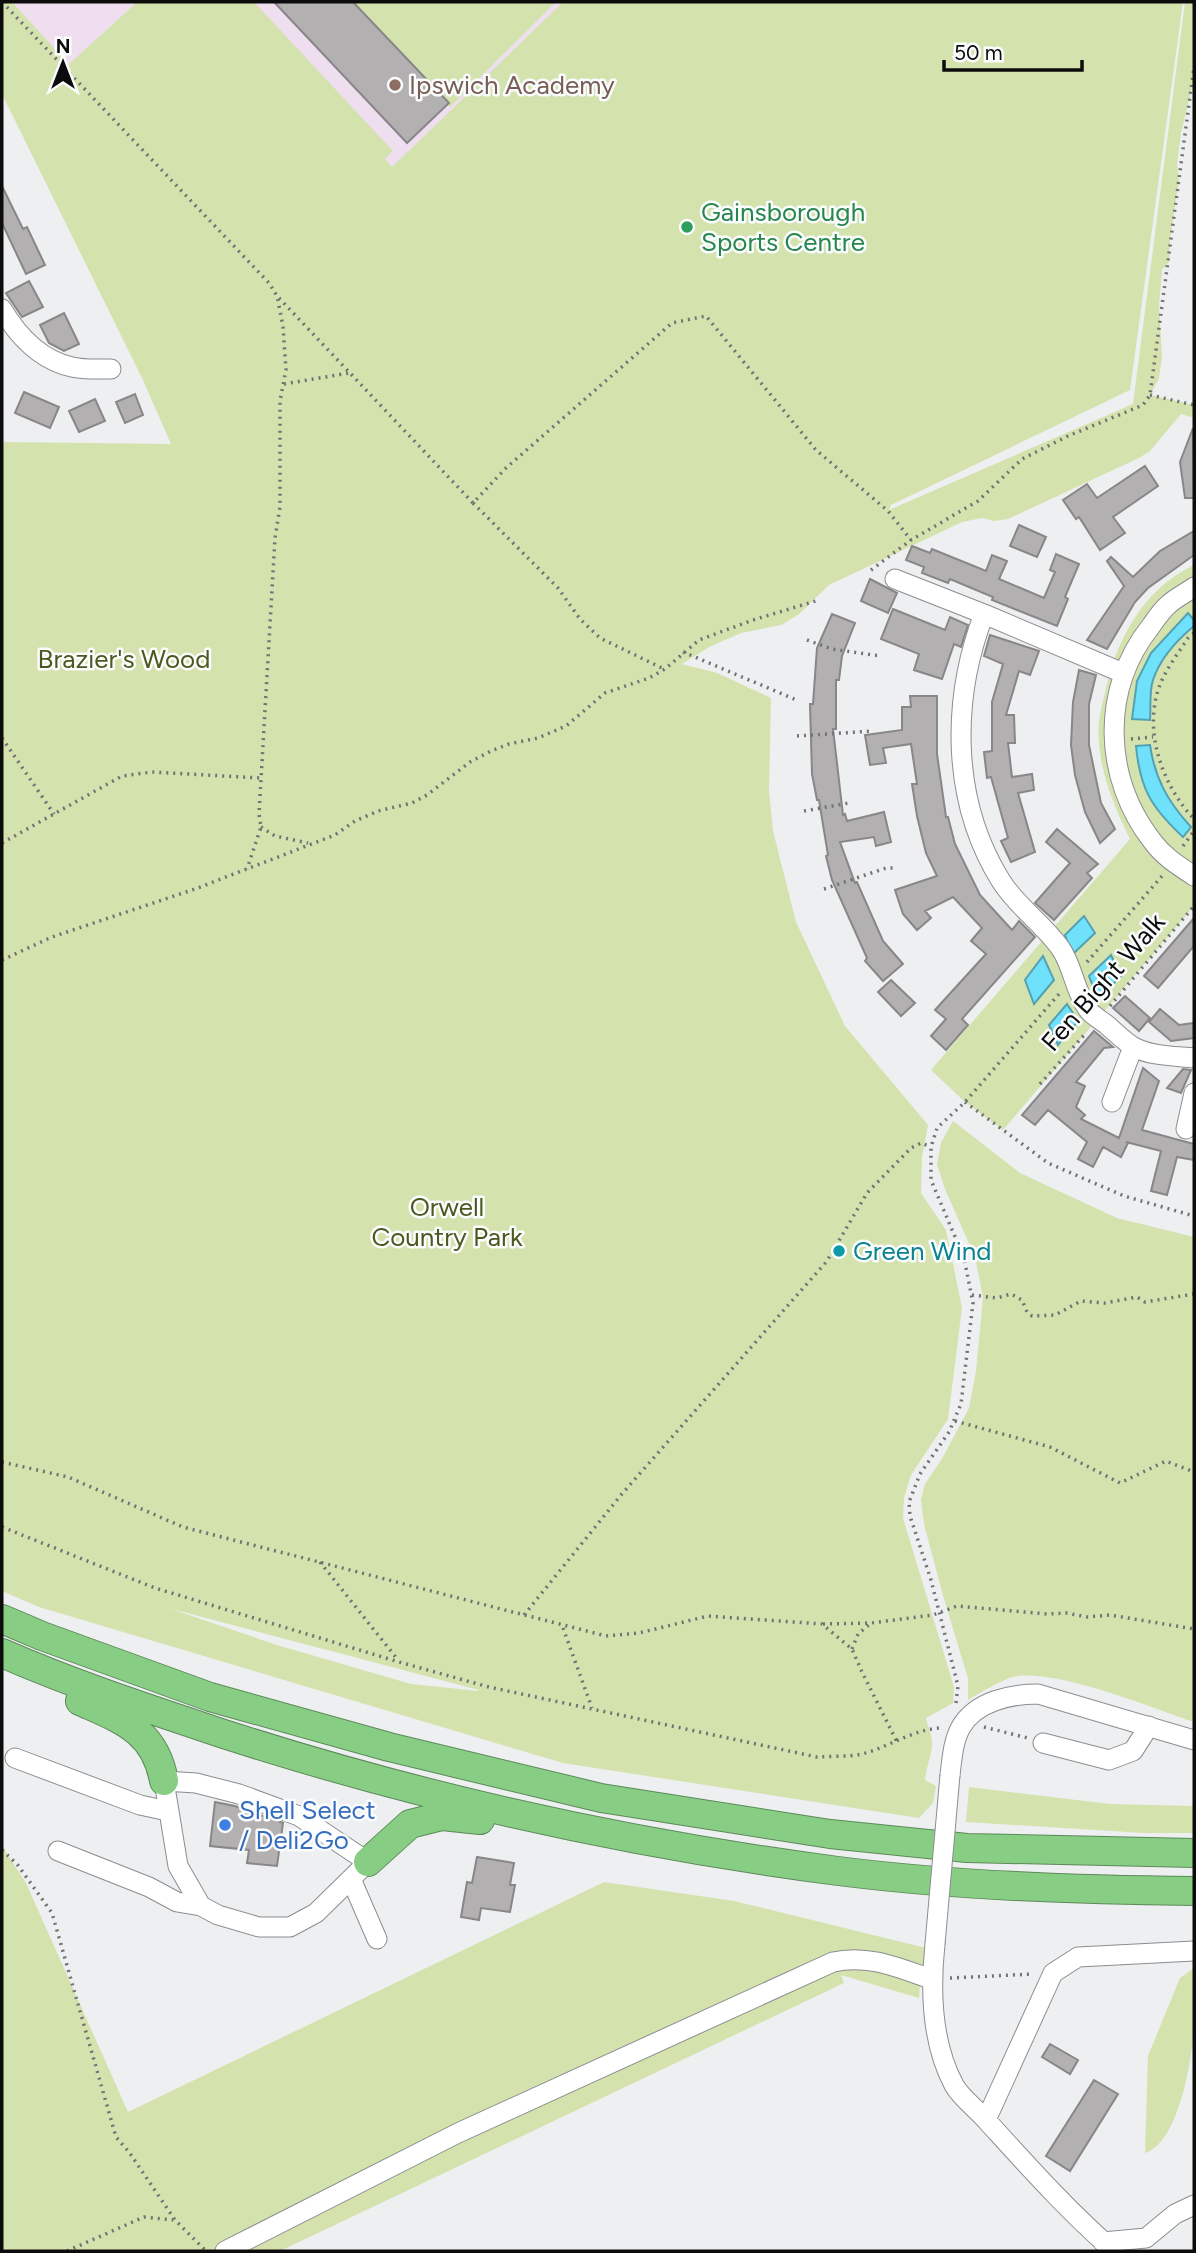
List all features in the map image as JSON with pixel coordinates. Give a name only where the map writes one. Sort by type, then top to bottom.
[{"type":"highway","points":[[2,1619],[210,1697],[389,1747],[601,1798],[830,1835],[967,1848],[1194,1853]]},
{"type":"highway","points":[[12,1658],[79,1701],[122,1721],[148,1740],[161,1763],[164,1781]]},
{"type":"highway","points":[[12,1658],[167,1715],[326,1767],[542,1821],[839,1871],[963,1883],[1194,1891]]},
{"type":"highway","points":[[360,1871],[410,1824],[442,1816],[542,1821]]},
{"type":"street","points":[[2,309],[14,329],[44,356],[74,368],[111,369]]},
{"type":"street","points":[[895,579],[1123,673]]},
{"type":"street","points":[[1194,587],[1168,604],[1137,643],[1123,673],[1115,705],[1113,740],[1120,778],[1129,802],[1154,844],[1171,861],[1194,876]]},
{"type":"street","points":[[984,614],[971,647],[962,694],[961,729],[962,769],[966,791],[982,842],[1000,880],[1019,906],[1049,933],[1063,951],[1087,1009],[1133,1047],[1194,1058]]},
{"type":"street","points":[[1112,1102],[1133,1047]]},
{"type":"street","points":[[1186,1129],[1194,1093]]},
{"type":"street","points":[[1194,1740],[1038,1694],[1002,1697],[956,1728],[931,1979],[935,2030],[942,2057],[955,2087],[1034,2175],[1106,2248],[1146,2238],[1175,2214],[1194,2205]]},
{"type":"street","points":[[1043,1743],[1109,1760],[1133,1751],[1149,1726]]},
{"type":"street","points":[[15,1758],[140,1805],[168,1811]]},
{"type":"street","points":[[201,1906],[178,1866],[164,1781],[196,1783],[239,1794],[299,1816],[360,1871],[377,1939]]},
{"type":"street","points":[[58,1851],[149,1887],[177,1902],[201,1906],[218,1915],[259,1927],[290,1927],[316,1913],[360,1871]]},
{"type":"street","points":[[149,1887],[165,1881],[178,1866]]},
{"type":"street","points":[[986,2120],[1053,1973],[1078,1957],[1194,1951]]},
{"type":"street","points":[[236,2248],[458,2133],[834,1962],[852,1958],[872,1960],[931,1979]]},
{"type":"path","points":[[2,2],[269,283],[277,296],[349,373],[558,588],[580,619],[600,638],[665,669]]},
{"type":"path","points":[[871,570],[911,540],[978,501],[1022,459],[1068,436],[1143,405],[1150,395],[1194,67]]},
{"type":"path","points":[[247,869],[261,827],[260,778],[274,549],[280,506],[280,401],[286,370],[283,326],[277,296]]},
{"type":"path","points":[[473,503],[506,468],[672,323],[706,316],[816,450],[888,511],[911,540]]},
{"type":"path","points":[[284,384],[349,373]]},
{"type":"path","points":[[1150,395],[1194,405]]},
{"type":"path","points":[[2,960],[52,937],[195,889],[335,835],[355,821],[379,811],[412,803],[481,756],[566,726],[605,693],[649,678],[665,669],[699,640],[819,600]]},
{"type":"path","points":[[1194,633],[1188,638],[1161,681],[1154,709],[1153,737],[1178,802],[1194,819]]},
{"type":"path","points":[[807,640],[832,649],[881,656]]},
{"type":"path","points":[[683,652],[799,701]]},
{"type":"path","points":[[797,736],[873,731]]},
{"type":"path","points":[[2,738],[54,814]]},
{"type":"path","points":[[2,843],[122,776],[152,772],[260,778]]},
{"type":"path","points":[[804,811],[849,803]]},
{"type":"path","points":[[261,827],[275,836],[312,844]]},
{"type":"path","points":[[824,889],[893,868]]},
{"type":"path","name":"Fen Bight Walk","points":[[1041,1084],[1194,906]]},
{"type":"path","points":[[956,1728],[958,1686],[940,1612],[910,1516],[909,1502],[920,1474],[955,1421],[961,1404],[970,1344],[972,1295],[964,1258],[931,1180],[931,1147],[936,1128],[965,1102],[1048,1163],[1124,1196],[1194,1216]]},
{"type":"path","points":[[523,1615],[621,1495],[827,1261],[867,1193],[911,1148],[921,1143],[931,1147]]},
{"type":"path","points":[[972,1295],[997,1298],[1011,1294],[1023,1300],[1027,1312],[1032,1316],[1055,1315],[1081,1301],[1105,1303],[1137,1297],[1145,1302],[1194,1294]]},
{"type":"path","points":[[955,1421],[1050,1447],[1120,1483],[1166,1461],[1194,1472]]},
{"type":"path","points":[[2,1462],[68,1476],[183,1527],[606,1636],[621,1636],[708,1616],[822,1624],[871,1623],[933,1615],[957,1606],[1048,1614],[1066,1612],[1088,1617],[1110,1615],[1194,1629]]},
{"type":"path","points":[[2,1527],[155,1588],[399,1662],[489,1687],[817,1757],[860,1754],[898,1742],[929,1728],[984,1727],[1043,1743]]},
{"type":"path","points":[[320,1562],[399,1662]]},
{"type":"path","points":[[852,1649],[858,1634],[871,1623]]},
{"type":"path","points":[[822,1624],[852,1649],[898,1742]]},
{"type":"path","points":[[563,1626],[592,1708]]},
{"type":"path","points":[[2,1850],[17,1864],[52,1913],[116,2137],[175,2220],[206,2251]]},
{"type":"path","points":[[931,1979],[1053,1973]]},
{"type":"path","points":[[67,2251],[144,2217],[175,2220]]},
{"type":"shaded area","points":[[12,2],[137,2],[69,64]]},
{"type":"shaded area","name":"Ipswich Academy","points":[[235,2],[563,2],[392,167]]},
{"type":"green space","name":"Orwell Country Park","points":[[2,2],[12,2],[69,64],[137,2],[254,2],[393,151],[385,159],[392,167],[563,2],[1183,2],[1130,390],[891,505],[889,510],[1133,404],[1185,2],[1194,2],[1194,79],[1181,133],[1177,164],[1179,181],[1169,262],[1162,270],[1159,306],[1162,356],[1159,378],[1150,395],[1194,405],[1194,418],[1181,414],[1150,451],[1139,458],[1008,519],[994,521],[982,518],[962,522],[829,585],[798,615],[781,625],[741,633],[709,647],[682,664],[717,673],[771,698],[769,791],[773,831],[796,922],[845,1026],[928,1125],[922,1157],[921,1193],[946,1230],[962,1308],[948,1419],[911,1475],[904,1498],[903,1518],[954,1687],[953,1703],[926,1718],[932,1742],[925,1780],[936,1786],[933,1803],[919,1818],[563,1763],[39,1607],[2,1591],[2,442],[171,444],[143,380],[2,94]],"holes":[[[168,1608],[479,1690],[411,1684],[277,1645]]]},
{"type":"green space","points":[[351,2],[556,2],[450,107]]},
{"type":"green space","points":[[1194,565],[1194,906],[1003,1130],[965,1102],[931,1070],[1130,839],[1114,804],[1100,754],[1099,723],[1102,705],[1116,654],[1134,618],[1160,588]]},
{"type":"green space","points":[[953,1121],[1020,1173],[1117,1218],[1194,1237],[1194,1722],[1081,1684],[1036,1676],[1012,1677],[968,1700],[968,1678],[924,1524],[921,1500],[925,1484],[969,1408],[976,1371],[983,1297],[975,1257],[937,1164],[941,1143]]},
{"type":"green space","points":[[969,1787],[1110,1804],[1194,1806],[1194,1833],[1144,1833],[966,1822]]},
{"type":"green space","points":[[2,1846],[26,1883],[128,2112],[604,1882],[734,1901],[926,1948],[919,1998],[841,1975],[844,1983],[280,2251],[2,2251]]},
{"type":"green space","points":[[1194,1968],[1193,2041],[1182,2098],[1167,2134],[1157,2146],[1145,2153],[1148,2056],[1180,1978]]},
{"type":"water","points":[[1188,613],[1194,620],[1194,626],[1170,650],[1153,680],[1150,720],[1132,719],[1137,681],[1151,653]]},
{"type":"water","points":[[1150,745],[1155,769],[1164,789],[1191,827],[1183,837],[1155,806],[1144,786],[1136,746]]},
{"type":"water","points":[[1084,916],[1095,933],[1072,955],[1065,935]]},
{"type":"water","points":[[1111,955],[1121,976],[1098,999],[1089,976]]},
{"type":"water","points":[[1043,956],[1054,980],[1034,1004],[1025,980]]},
{"type":"water","points":[[1067,1004],[1078,1021],[1058,1045],[1049,1025]]},
{"type":"building","points":[[274,2],[353,2],[449,103],[407,143]]},
{"type":"building","points":[[2,186],[23,229],[27,227],[45,265],[26,274],[2,223]]},
{"type":"building","points":[[29,281],[43,307],[22,317],[6,293]]},
{"type":"building","points":[[64,313],[79,344],[64,351],[49,343],[40,325]]},
{"type":"building","points":[[24,392],[59,407],[50,428],[15,413]]},
{"type":"building","points":[[135,394],[143,415],[125,423],[116,402]]},
{"type":"building","points":[[95,399],[105,421],[79,432],[69,411]]},
{"type":"building","points":[[1193,428],[1194,498],[1185,498],[1180,462]]},
{"type":"building","points":[[1145,466],[1158,486],[1113,517],[1125,533],[1100,550],[1079,517],[1076,519],[1063,500],[1087,484],[1097,498]]},
{"type":"building","points":[[1019,525],[1046,537],[1037,557],[1010,546]]},
{"type":"building","points":[[1194,531],[1194,555],[1148,588],[1135,602],[1107,649],[1087,640],[1124,586],[1107,561],[1111,557],[1133,577],[1160,551]]},
{"type":"building","points":[[912,546],[930,553],[932,549],[986,571],[992,555],[1007,561],[999,579],[1044,598],[1055,572],[1050,570],[1056,554],[1079,564],[1065,597],[1068,599],[1057,626],[992,600],[993,597],[950,579],[948,583],[922,573],[924,567],[906,560]]},
{"type":"building","points":[[870,579],[897,593],[888,613],[861,601]]},
{"type":"building","points":[[893,609],[945,630],[950,617],[968,625],[961,647],[954,644],[942,679],[914,670],[919,654],[881,639]]},
{"type":"building","points":[[832,614],[855,623],[842,656],[839,680],[836,680],[836,729],[833,729],[843,815],[845,814],[847,821],[884,812],[891,842],[876,846],[874,837],[840,842],[855,883],[857,882],[883,941],[903,964],[883,981],[865,961],[867,958],[832,880],[812,774],[810,704],[813,704],[817,648]]},
{"type":"building","points":[[990,635],[1039,651],[1030,675],[1019,671],[1006,715],[1014,715],[1015,743],[1008,743],[1012,777],[1032,774],[1034,790],[1018,793],[1035,852],[1011,862],[1001,841],[1008,838],[991,777],[987,778],[984,752],[992,751],[992,702],[1003,664],[984,656]]},
{"type":"building","points":[[1079,670],[1096,675],[1089,704],[1089,745],[1101,803],[1115,829],[1100,843],[1085,812],[1075,775],[1071,745],[1073,702]]},
{"type":"building","points":[[910,696],[937,696],[937,754],[946,817],[955,844],[980,895],[1012,930],[1019,921],[1035,937],[962,1019],[968,1025],[946,1050],[931,1036],[946,1019],[935,1010],[986,954],[971,941],[982,928],[953,897],[925,911],[931,918],[917,930],[903,914],[895,890],[937,876],[926,853],[917,816],[912,784],[917,784],[911,744],[883,748],[886,763],[870,765],[865,735],[902,730],[902,707],[911,707]]},
{"type":"building","points":[[1057,829],[1098,864],[1087,873],[1092,878],[1054,920],[1035,903],[1070,863],[1046,842]]},
{"type":"building","points":[[1194,918],[1194,946],[1158,988],[1144,976]]},
{"type":"building","points":[[891,980],[915,1003],[901,1016],[878,992]]},
{"type":"building","points":[[1125,996],[1150,1018],[1139,1031],[1113,1008]]},
{"type":"building","points":[[1160,1009],[1179,1025],[1194,1023],[1194,1038],[1171,1041],[1149,1022]]},
{"type":"building","points":[[1094,1031],[1113,1047],[1104,1048],[1076,1082],[1085,1086],[1076,1107],[1085,1115],[1081,1119],[1119,1138],[1143,1068],[1159,1081],[1142,1130],[1194,1144],[1194,1160],[1177,1157],[1167,1195],[1151,1191],[1161,1151],[1126,1142],[1128,1143],[1121,1157],[1103,1147],[1093,1167],[1078,1159],[1087,1142],[1048,1110],[1035,1125],[1022,1115]]},
{"type":"building","points":[[1183,1069],[1191,1070],[1181,1093],[1167,1088]]},
{"type":"building","points":[[215,1802],[283,1823],[277,1866],[247,1863],[249,1850],[210,1846]]},
{"type":"building","points":[[477,1857],[514,1863],[510,1885],[515,1885],[510,1912],[481,1908],[479,1920],[461,1917],[467,1882],[472,1883]]},
{"type":"building","points":[[1050,2044],[1078,2060],[1070,2074],[1042,2057]]},
{"type":"building","points":[[1094,2080],[1118,2094],[1070,2171],[1046,2156]]},
{"type":"place","name":"Ipswich Academy","points":[[395,85]]},
{"type":"place","name":"Gainsborough Sports Centre","points":[[687,227]]},
{"type":"place","name":"Green Wind","points":[[839,1251]]},
{"type":"place","name":"Shell Select / Deli2Go","points":[[225,1825]]},
{"type":"park label","name":"Brazier's Wood","points":[[124,659]]}]
